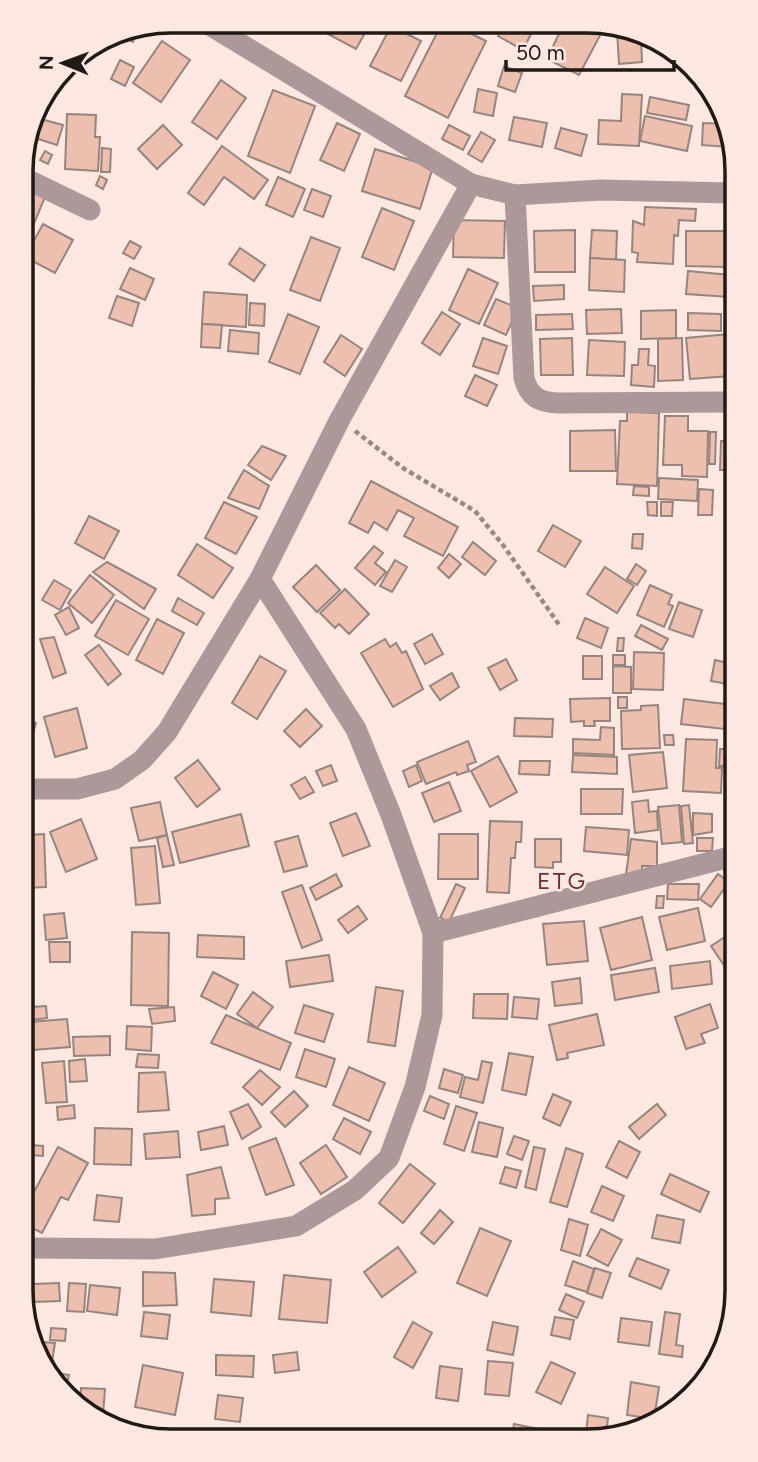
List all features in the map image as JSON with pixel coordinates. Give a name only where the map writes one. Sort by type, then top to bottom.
[{"type":"street","points":[[224,33],[471,184],[515,195],[601,190],[725,193]]},
{"type":"street","points":[[33,182],[90,210]]},
{"type":"street","points":[[33,789],[77,789],[115,779],[142,760],[167,732],[260,579],[340,419],[471,184]]},
{"type":"street","points":[[515,195],[524,378],[527,389],[535,398],[558,403],[725,402]]},
{"type":"street","points":[[33,1248],[155,1249],[296,1226],[355,1190],[389,1158],[415,1087],[432,1016],[433,933],[391,815],[356,729],[260,579]]},
{"type":"street","points":[[433,933],[724,858]]},
{"type":"path","points":[[340,419],[403,468],[475,511],[503,545],[560,626]]},
{"type":"building","points":[[328,33],[365,33],[356,49]]},
{"type":"building","points":[[387,33],[405,33],[421,41],[401,81],[370,66]]},
{"type":"building","points":[[437,33],[470,33],[486,41],[448,118],[405,96]]},
{"type":"building","points":[[500,33],[532,33],[523,50],[498,36]]},
{"type":"building","points":[[559,33],[600,35],[579,75],[547,59]]},
{"type":"building","points":[[617,37],[641,45],[642,62],[619,64]]},
{"type":"building","points":[[162,41],[190,60],[161,102],[133,83]]},
{"type":"building","points":[[120,60],[134,67],[125,86],[111,79]]},
{"type":"building","points":[[504,66],[522,73],[515,92],[498,86]]},
{"type":"building","points":[[221,80],[246,98],[217,139],[192,122]]},
{"type":"building","points":[[478,89],[497,93],[493,116],[474,112]]},
{"type":"building","points":[[273,90],[315,106],[290,173],[248,156]]},
{"type":"building","points":[[622,94],[642,95],[639,146],[598,144],[599,120],[621,121]]},
{"type":"building","points":[[650,97],[689,105],[686,120],[647,113]]},
{"type":"building","points":[[67,114],[96,115],[95,137],[100,137],[98,171],[65,169]]},
{"type":"building","points":[[645,116],[692,126],[687,151],[640,141]]},
{"type":"building","points":[[514,117],[547,123],[542,147],[509,140]]},
{"type":"building","points":[[44,120],[63,125],[57,145],[37,139]]},
{"type":"building","points":[[337,123],[360,134],[344,171],[320,160]]},
{"type":"building","points":[[703,123],[716,123],[722,147],[702,145]]},
{"type":"building","points":[[163,125],[182,145],[157,169],[138,149]]},
{"type":"building","points":[[449,125],[470,136],[463,150],[442,139]]},
{"type":"building","points":[[561,128],[587,135],[581,156],[555,148]]},
{"type":"building","points":[[481,132],[495,140],[482,162],[468,154]]},
{"type":"building","points":[[222,146],[268,180],[254,199],[224,177],[204,205],[188,193]]},
{"type":"building","points":[[102,148],[111,149],[110,172],[101,172]]},
{"type":"building","points":[[375,149],[433,167],[420,209],[362,191]]},
{"type":"building","points":[[45,151],[52,155],[48,164],[40,160]]},
{"type":"building","points":[[100,176],[107,180],[103,189],[96,185]]},
{"type":"building","points":[[278,177],[305,189],[293,217],[266,205]]},
{"type":"building","points":[[33,186],[47,192],[33,226]]},
{"type":"building","points":[[312,189],[331,196],[323,217],[304,210]]},
{"type":"building","points":[[645,207],[696,209],[695,221],[679,220],[678,236],[674,235],[673,264],[637,262],[638,253],[632,252],[633,221],[644,225]]},
{"type":"building","points":[[382,208],[414,221],[394,270],[362,257]]},
{"type":"building","points":[[454,220],[505,221],[504,258],[453,257]]},
{"type":"building","points":[[43,224],[73,240],[55,273],[33,261],[33,242]]},
{"type":"building","points":[[575,230],[575,272],[535,272],[534,231]]},
{"type":"building","points":[[592,230],[617,231],[616,260],[590,258]]},
{"type":"building","points":[[686,231],[725,231],[725,267],[686,266]]},
{"type":"building","points":[[311,237],[340,248],[320,301],[290,290]]},
{"type":"building","points":[[130,241],[141,247],[134,259],[123,253]]},
{"type":"building","points":[[240,248],[265,265],[254,281],[229,264]]},
{"type":"building","points":[[590,258],[625,260],[624,292],[589,290]]},
{"type":"building","points":[[130,268],[154,279],[145,300],[120,289]]},
{"type":"building","points":[[468,269],[498,283],[479,324],[449,310]]},
{"type":"building","points":[[688,271],[725,275],[725,297],[686,294]]},
{"type":"building","points":[[564,285],[564,299],[534,301],[533,286]]},
{"type":"building","points":[[204,292],[247,295],[246,327],[202,324]]},
{"type":"building","points":[[117,296],[139,303],[132,326],[109,318]]},
{"type":"building","points":[[496,299],[518,308],[506,335],[484,325]]},
{"type":"building","points":[[250,303],[265,304],[264,326],[249,325]]},
{"type":"building","points":[[621,309],[622,333],[587,334],[586,310]]},
{"type":"building","points":[[676,310],[676,338],[641,339],[641,311]]},
{"type":"building","points":[[442,312],[460,324],[440,355],[422,343]]},
{"type":"building","points":[[688,313],[721,314],[721,331],[688,330]]},
{"type":"building","points":[[288,314],[319,327],[300,374],[269,362]]},
{"type":"building","points":[[572,314],[573,329],[536,330],[536,315]]},
{"type":"building","points":[[202,324],[222,325],[220,348],[201,347]]},
{"type":"building","points":[[230,330],[259,333],[258,354],[228,351]]},
{"type":"building","points":[[725,334],[725,376],[690,379],[686,338]]},
{"type":"building","points":[[341,335],[362,349],[345,376],[324,362]]},
{"type":"building","points":[[483,338],[507,346],[498,374],[473,366]]},
{"type":"building","points":[[572,338],[573,375],[541,375],[540,339]]},
{"type":"building","points":[[682,338],[683,380],[658,381],[658,339]]},
{"type":"building","points":[[589,340],[625,342],[624,376],[587,375]]},
{"type":"building","points":[[639,349],[649,349],[648,365],[655,366],[654,387],[631,385],[632,365],[638,365]]},
{"type":"building","points":[[475,375],[497,385],[487,406],[465,396]]},
{"type":"building","points":[[627,412],[659,413],[657,486],[617,484],[620,421],[627,421]]},
{"type":"building","points":[[665,416],[688,416],[688,431],[708,431],[707,477],[682,476],[682,465],[663,465]]},
{"type":"building","points":[[615,430],[616,471],[570,471],[570,431]]},
{"type":"building","points":[[710,432],[716,432],[715,464],[709,464]]},
{"type":"building","points":[[721,441],[725,441],[725,470],[720,470]]},
{"type":"building","points":[[262,446],[286,456],[271,480],[248,465]]},
{"type":"building","points":[[244,470],[269,486],[259,509],[228,498]]},
{"type":"building","points":[[659,478],[698,480],[697,501],[658,499]]},
{"type":"building","points":[[371,481],[458,527],[443,556],[404,536],[414,518],[398,510],[387,530],[374,522],[368,533],[349,523]]},
{"type":"building","points":[[634,486],[649,487],[649,496],[633,495]]},
{"type":"building","points":[[699,489],[713,490],[712,515],[698,515]]},
{"type":"building","points":[[224,502],[257,517],[236,554],[205,538]]},
{"type":"building","points":[[647,502],[657,502],[657,516],[648,515]]},
{"type":"building","points":[[661,502],[673,502],[672,516],[661,516]]},
{"type":"building","points":[[89,516],[119,531],[104,559],[75,543]]},
{"type":"building","points":[[553,525],[581,541],[565,567],[538,551]]},
{"type":"building","points":[[633,534],[643,534],[642,549],[632,548]]},
{"type":"building","points":[[473,542],[496,561],[485,575],[462,557]]},
{"type":"building","points":[[197,544],[233,568],[213,598],[178,575]]},
{"type":"building","points":[[374,546],[383,553],[375,563],[386,572],[375,585],[355,568]]},
{"type":"building","points":[[449,554],[461,564],[449,578],[438,568]]},
{"type":"building","points":[[395,560],[407,567],[392,592],[380,586]]},
{"type":"building","points":[[107,562],[156,589],[144,609],[93,572]]},
{"type":"building","points":[[636,564],[646,571],[637,585],[627,579]]},
{"type":"building","points":[[316,565],[340,590],[317,612],[293,587]]},
{"type":"building","points":[[605,567],[634,586],[617,613],[587,594]]},
{"type":"building","points":[[90,575],[114,595],[92,623],[68,603]]},
{"type":"building","points":[[54,580],[71,590],[60,610],[42,600]]},
{"type":"building","points":[[650,585],[672,595],[668,604],[673,606],[664,627],[637,615]]},
{"type":"building","points":[[345,589],[369,614],[349,634],[339,624],[335,628],[320,613]]},
{"type":"building","points":[[178,598],[204,613],[197,625],[172,611]]},
{"type":"building","points":[[116,600],[149,619],[128,655],[95,636]]},
{"type":"building","points":[[679,602],[702,610],[693,637],[669,629]]},
{"type":"building","points":[[69,607],[79,628],[66,635],[55,615]]},
{"type":"building","points":[[585,618],[608,628],[601,648],[577,638]]},
{"type":"building","points":[[157,619],[184,633],[163,674],[136,660]]},
{"type":"building","points":[[641,625],[668,639],[662,650],[635,636]]},
{"type":"building","points":[[432,634],[443,654],[425,664],[414,644]]},
{"type":"building","points":[[54,637],[66,673],[53,678],[40,639]]},
{"type":"building","points":[[618,638],[624,638],[623,651],[617,651]]},
{"type":"building","points":[[385,639],[390,647],[396,643],[402,653],[406,651],[423,689],[393,707],[361,653]]},
{"type":"building","points":[[99,645],[121,674],[108,685],[85,655]]},
{"type":"building","points":[[634,652],[664,653],[663,690],[633,689]]},
{"type":"building","points":[[613,655],[625,655],[625,665],[613,665]]},
{"type":"building","points":[[260,656],[286,671],[257,719],[232,703]]},
{"type":"building","points":[[583,656],[602,656],[602,679],[583,679]]},
{"type":"building","points":[[506,659],[517,680],[500,690],[488,668]]},
{"type":"building","points":[[715,660],[725,662],[725,683],[711,681]]},
{"type":"building","points":[[613,666],[631,667],[631,693],[613,693]]},
{"type":"building","points":[[452,673],[459,687],[440,700],[430,686]]},
{"type":"building","points":[[618,697],[627,697],[627,708],[618,708]]},
{"type":"building","points":[[610,698],[610,721],[594,721],[595,726],[584,726],[584,721],[571,722],[570,699]]},
{"type":"building","points":[[684,699],[725,704],[725,729],[681,724]]},
{"type":"building","points":[[658,705],[660,748],[622,749],[621,711],[641,710],[641,706]]},
{"type":"building","points":[[77,708],[87,748],[55,757],[44,717]]},
{"type":"building","points":[[306,709],[322,726],[300,747],[284,731]]},
{"type":"building","points":[[515,718],[553,719],[552,737],[514,736]]},
{"type":"building","points":[[601,727],[614,728],[614,755],[573,753],[573,739],[600,740]]},
{"type":"building","points":[[664,735],[673,735],[674,745],[665,745]]},
{"type":"building","points":[[686,739],[717,740],[716,768],[722,768],[721,793],[683,791]]},
{"type":"building","points":[[468,741],[476,762],[467,765],[469,771],[457,775],[456,772],[426,784],[417,762]]},
{"type":"building","points":[[720,749],[724,749],[724,766],[719,766]]},
{"type":"building","points":[[663,752],[667,788],[633,792],[629,755]]},
{"type":"building","points":[[573,755],[617,757],[617,774],[572,772]]},
{"type":"building","points":[[498,756],[517,792],[490,807],[471,771]]},
{"type":"building","points":[[198,760],[220,789],[197,807],[175,778]]},
{"type":"building","points":[[520,761],[550,761],[549,775],[519,774]]},
{"type":"building","points":[[331,765],[337,781],[323,786],[316,771]]},
{"type":"building","points":[[416,765],[422,781],[409,787],[403,771]]},
{"type":"building","points":[[305,777],[314,792],[300,799],[291,785]]},
{"type":"building","points":[[449,782],[461,811],[434,822],[422,793]]},
{"type":"building","points":[[581,789],[623,789],[622,814],[581,814]]},
{"type":"building","points":[[648,800],[649,812],[657,811],[658,830],[635,833],[632,802]]},
{"type":"building","points":[[160,802],[167,835],[139,841],[131,808]]},
{"type":"building","points":[[679,805],[682,842],[662,844],[658,807]]},
{"type":"building","points":[[689,805],[693,843],[684,844],[681,806]]},
{"type":"building","points":[[356,813],[370,846],[343,856],[330,823]]},
{"type":"building","points":[[693,813],[712,814],[712,832],[693,835]]},
{"type":"building","points":[[241,814],[249,846],[180,863],[172,832]]},
{"type":"building","points":[[81,819],[97,859],[66,872],[50,832]]},
{"type":"building","points":[[490,821],[522,822],[521,842],[516,842],[515,858],[511,858],[509,893],[487,892]]},
{"type":"building","points":[[586,827],[629,830],[627,855],[584,851]]},
{"type":"building","points":[[44,834],[46,887],[33,888],[33,835]]},
{"type":"building","points":[[439,834],[478,834],[478,879],[438,879]]},
{"type":"building","points":[[167,835],[174,865],[163,867],[157,838]]},
{"type":"building","points":[[298,836],[307,866],[284,872],[275,842]]},
{"type":"building","points":[[697,838],[713,838],[712,851],[697,851]]},
{"type":"building","points":[[535,839],[561,839],[561,862],[553,862],[553,868],[535,867]]},
{"type":"building","points":[[631,839],[657,842],[657,866],[642,866],[642,874],[626,874]]},
{"type":"building","points":[[155,846],[160,903],[136,905],[131,848]]},
{"type":"building","points":[[336,874],[342,886],[316,900],[310,888]]},
{"type":"building","points":[[718,874],[724,879],[724,888],[711,907],[700,899]]},
{"type":"building","points":[[456,884],[465,888],[449,922],[440,918]]},
{"type":"building","points":[[668,884],[699,884],[698,900],[667,899]]},
{"type":"building","points":[[302,885],[322,940],[302,948],[282,892]]},
{"type":"building","points":[[657,896],[664,896],[663,908],[656,908]]},
{"type":"building","points":[[358,906],[367,919],[348,933],[338,920]]},
{"type":"building","points":[[698,908],[705,941],[667,950],[659,917]]},
{"type":"building","points":[[64,913],[67,938],[46,940],[44,915]]},
{"type":"building","points":[[642,917],[652,960],[611,970],[600,928]]},
{"type":"building","points":[[584,921],[588,961],[547,965],[543,924]]},
{"type":"building","points":[[132,932],[169,933],[168,1006],[131,1005]]},
{"type":"building","points":[[198,935],[244,937],[244,959],[197,957]]},
{"type":"building","points":[[724,937],[724,966],[711,946]]},
{"type":"building","points":[[49,942],[70,942],[70,962],[50,962]]},
{"type":"building","points":[[329,955],[333,981],[290,987],[286,961]]},
{"type":"building","points":[[710,961],[712,984],[672,989],[670,966]]},
{"type":"building","points":[[655,968],[659,992],[615,1000],[611,975]]},
{"type":"building","points":[[213,972],[238,985],[226,1009],[201,996]]},
{"type":"building","points":[[580,978],[582,1003],[555,1006],[552,982]]},
{"type":"building","points":[[376,987],[403,991],[395,1046],[368,1042]]},
{"type":"building","points":[[253,992],[273,1007],[257,1028],[237,1014]]},
{"type":"building","points":[[474,994],[508,994],[507,1019],[473,1018]]},
{"type":"building","points":[[514,997],[539,999],[537,1019],[512,1017]]},
{"type":"building","points":[[710,1004],[718,1028],[701,1034],[705,1043],[686,1049],[675,1017]]},
{"type":"building","points":[[304,1005],[333,1014],[324,1042],[295,1033]]},
{"type":"building","points":[[46,1006],[47,1018],[33,1020],[33,1007]]},
{"type":"building","points":[[174,1007],[175,1021],[152,1024],[149,1009]]},
{"type":"building","points":[[597,1014],[604,1045],[567,1053],[568,1058],[557,1060],[549,1025]]},
{"type":"building","points":[[226,1015],[291,1043],[280,1070],[211,1043]]},
{"type":"building","points":[[67,1019],[70,1047],[33,1050],[33,1022]]},
{"type":"building","points":[[127,1026],[152,1027],[151,1051],[126,1049]]},
{"type":"building","points":[[110,1036],[110,1055],[74,1056],[73,1037]]},
{"type":"building","points":[[305,1049],[335,1059],[326,1087],[296,1077]]},
{"type":"building","points":[[509,1053],[533,1057],[526,1095],[502,1090]]},
{"type":"building","points":[[138,1054],[159,1055],[158,1068],[136,1067]]},
{"type":"building","points":[[85,1059],[87,1081],[70,1082],[69,1061]]},
{"type":"building","points":[[64,1061],[67,1102],[46,1103],[42,1063]]},
{"type":"building","points":[[482,1061],[492,1063],[483,1103],[460,1097],[465,1077],[478,1080]]},
{"type":"building","points":[[349,1067],[385,1083],[369,1121],[333,1105]]},
{"type":"building","points":[[444,1069],[463,1075],[458,1093],[439,1088]]},
{"type":"building","points":[[260,1070],[280,1087],[262,1105],[243,1087]]},
{"type":"building","points":[[165,1072],[169,1110],[138,1112],[139,1073]]},
{"type":"building","points":[[294,1091],[308,1106],[285,1127],[271,1112]]},
{"type":"building","points":[[553,1094],[571,1102],[560,1126],[543,1118]]},
{"type":"building","points":[[430,1096],[449,1104],[444,1119],[424,1111]]},
{"type":"building","points":[[248,1104],[261,1127],[242,1139],[230,1112]]},
{"type":"building","points":[[657,1104],[666,1115],[639,1139],[629,1127]]},
{"type":"building","points":[[74,1105],[75,1118],[58,1120],[57,1107]]},
{"type":"building","points":[[456,1106],[477,1113],[464,1151],[444,1144]]},
{"type":"building","points":[[344,1118],[371,1132],[360,1154],[333,1139]]},
{"type":"building","points":[[479,1122],[503,1128],[497,1157],[472,1152]]},
{"type":"building","points":[[224,1126],[228,1145],[201,1150],[198,1132]]},
{"type":"building","points":[[95,1128],[132,1129],[131,1165],[94,1164]]},
{"type":"building","points":[[178,1131],[180,1157],[146,1159],[144,1134]]},
{"type":"building","points":[[514,1136],[529,1141],[522,1160],[507,1154]]},
{"type":"building","points":[[276,1138],[294,1185],[266,1195],[249,1148]]},
{"type":"building","points":[[619,1141],[640,1152],[627,1178],[606,1167]]},
{"type":"building","points":[[33,1145],[43,1146],[43,1156],[33,1155]]},
{"type":"building","points":[[326,1145],[347,1177],[321,1194],[300,1163]]},
{"type":"building","points":[[58,1147],[88,1163],[68,1200],[61,1197],[42,1233],[33,1228],[33,1194]]},
{"type":"building","points":[[534,1147],[545,1149],[536,1190],[525,1187]]},
{"type":"building","points":[[566,1148],[583,1154],[567,1207],[550,1202]]},
{"type":"building","points":[[410,1164],[435,1184],[403,1223],[379,1203]]},
{"type":"building","points":[[221,1167],[229,1198],[215,1199],[215,1214],[192,1216],[187,1175]]},
{"type":"building","points":[[505,1167],[521,1171],[516,1188],[500,1183]]},
{"type":"building","points":[[670,1174],[709,1192],[700,1212],[661,1194]]},
{"type":"building","points":[[602,1186],[624,1196],[613,1221],[591,1212]]},
{"type":"building","points":[[97,1195],[122,1198],[119,1222],[94,1220]]},
{"type":"building","points":[[440,1210],[453,1222],[434,1244],[421,1233]]},
{"type":"building","points":[[657,1215],[684,1220],[680,1243],[652,1238]]},
{"type":"building","points":[[569,1219],[588,1225],[580,1256],[561,1250]]},
{"type":"building","points":[[480,1228],[511,1241],[487,1296],[457,1283]]},
{"type":"building","points":[[601,1229],[622,1240],[608,1266],[587,1255]]},
{"type":"building","points":[[398,1247],[416,1272],[382,1297],[364,1272]]},
{"type":"building","points":[[637,1258],[669,1270],[661,1289],[629,1276]]},
{"type":"building","points":[[573,1261],[594,1269],[587,1292],[565,1285]]},
{"type":"building","points":[[595,1268],[611,1273],[602,1298],[587,1293]]},
{"type":"building","points":[[143,1272],[175,1273],[177,1305],[143,1306]]},
{"type":"building","points":[[284,1275],[331,1280],[327,1323],[279,1319]]},
{"type":"building","points":[[214,1279],[254,1282],[251,1316],[211,1312]]},
{"type":"building","points":[[59,1283],[60,1301],[34,1302],[33,1284]]},
{"type":"building","points":[[69,1283],[86,1284],[84,1312],[67,1311]]},
{"type":"building","points":[[90,1285],[120,1288],[117,1315],[87,1311]]},
{"type":"building","points":[[566,1294],[584,1302],[577,1318],[559,1310]]},
{"type":"building","points":[[144,1312],[170,1315],[167,1339],[141,1336]]},
{"type":"building","points":[[665,1312],[680,1314],[676,1345],[683,1346],[682,1357],[659,1354]]},
{"type":"building","points":[[555,1317],[574,1320],[570,1339],[551,1335]]},
{"type":"building","points":[[621,1318],[652,1322],[649,1346],[618,1342]]},
{"type":"building","points":[[413,1322],[432,1333],[413,1368],[394,1357]]},
{"type":"building","points":[[493,1322],[518,1327],[513,1355],[487,1350]]},
{"type":"building","points":[[51,1328],[66,1329],[65,1341],[50,1340]]},
{"type":"building","points":[[44,1342],[55,1343],[52,1359]]},
{"type":"building","points":[[297,1352],[299,1370],[275,1373],[273,1355]]},
{"type":"building","points":[[216,1355],[254,1356],[253,1377],[216,1375]]},
{"type":"building","points":[[488,1361],[513,1363],[509,1396],[485,1394]]},
{"type":"building","points":[[551,1362],[575,1373],[561,1404],[536,1392]]},
{"type":"building","points":[[143,1365],[183,1373],[175,1415],[135,1407]]},
{"type":"building","points":[[440,1366],[462,1369],[458,1401],[436,1398]]},
{"type":"building","points":[[631,1382],[659,1387],[655,1410],[641,1417],[627,1415]]},
{"type":"building","points":[[81,1388],[105,1389],[103,1410],[95,1405],[81,1394]]},
{"type":"building","points":[[218,1395],[243,1398],[240,1422],[215,1419]]},
{"type":"building","points":[[588,1415],[608,1418],[607,1428],[587,1429]]},
{"type":"building","points":[[514,1424],[539,1429],[513,1429]]},
{"type":"district","name":"ETG","points":[[562,881]]}]
